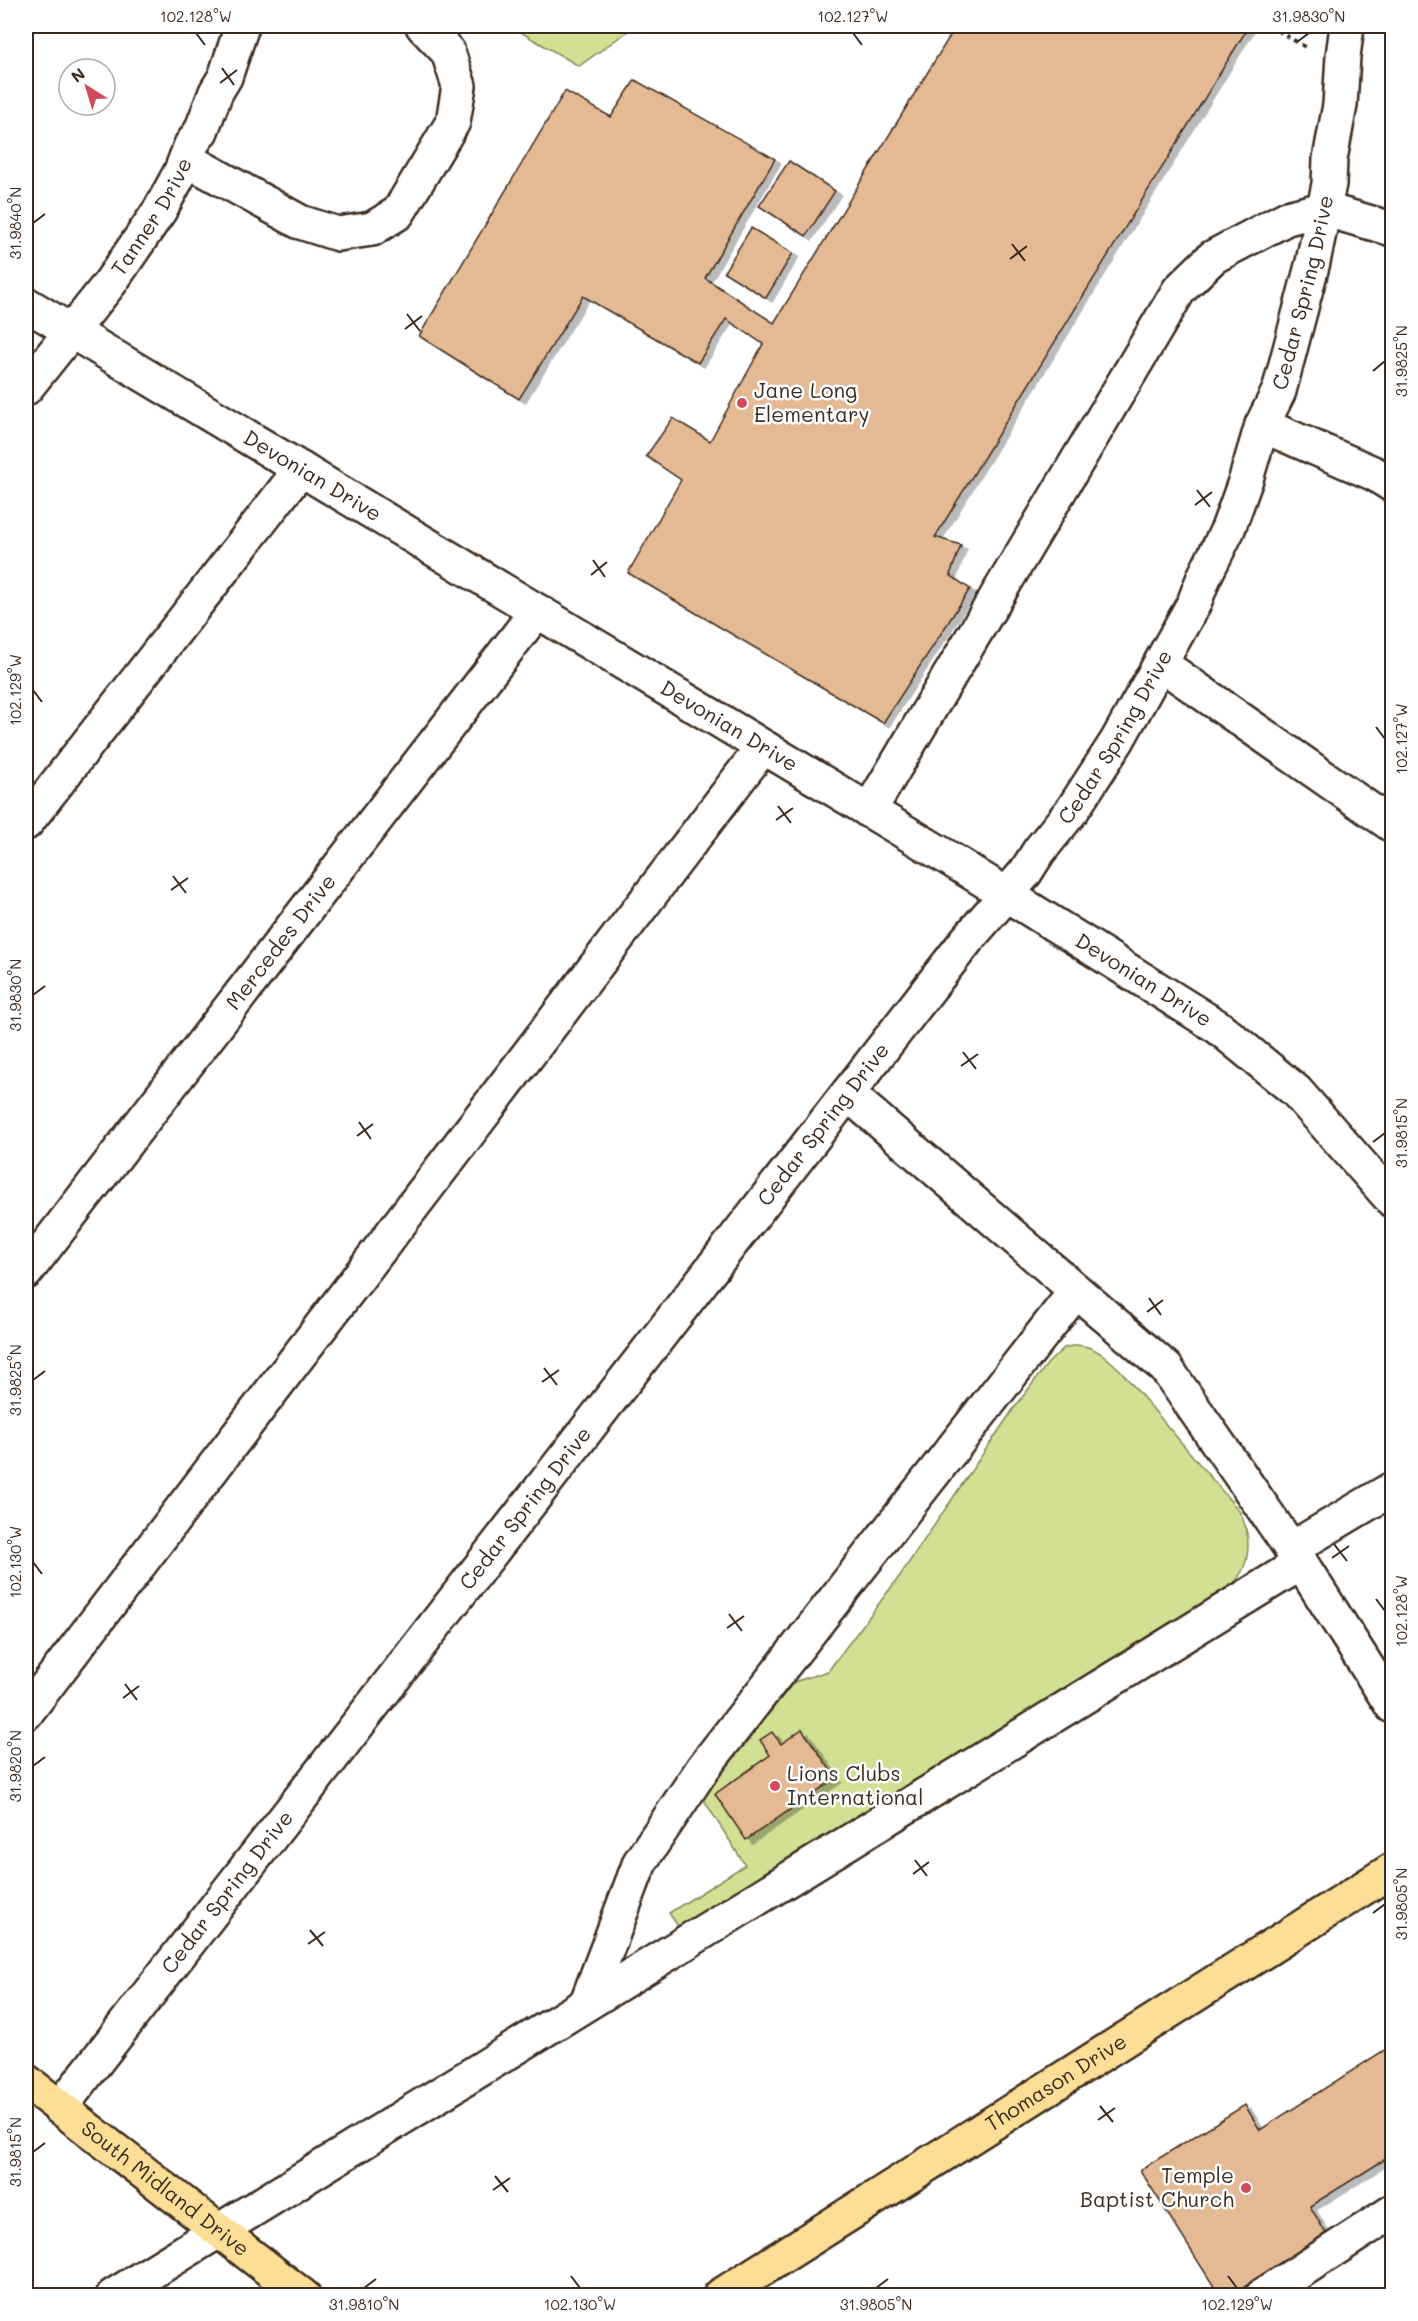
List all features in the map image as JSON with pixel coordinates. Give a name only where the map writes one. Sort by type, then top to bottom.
[{"type":"main road","name":"Thomason Drive","points":[[720,2295],[1392,1870]]},
{"type":"main road","name":"South Midland Drive","points":[[26,2081],[303,2295]]},
{"type":"street","name":"Tanner Drive","points":[[26,388],[70,330],[110,283],[160,210],[191,145],[201,131],[216,92],[225,77],[242,26]]},
{"type":"street","points":[[186,159],[300,222],[338,234],[372,229],[398,213],[453,122],[459,86],[448,52],[423,26]]},
{"type":"street","name":"Cedar Spring Drive","points":[[60,2108],[966,941],[1025,873],[1039,851],[1073,809],[1117,741],[1194,603],[1228,529],[1262,425],[1279,390],[1313,262],[1329,184],[1330,159],[1340,105],[1347,26]]},
{"type":"street","points":[[869,810],[1179,290],[1213,258],[1287,218],[1323,209],[1392,229]]},
{"type":"street","name":"Devonian Drive","points":[[26,304],[869,810],[1218,1027],[1296,1091],[1392,1200]]},
{"type":"street","points":[[1262,425],[1375,474],[1392,485]]},
{"type":"street","points":[[26,823],[301,470]]},
{"type":"street","name":"Mercedes Drive","points":[[26,1272],[537,611]]},
{"type":"street","points":[[1161,664],[1392,825]]},
{"type":"street","points":[[26,1713],[763,747]]},
{"type":"street","points":[[848,1094],[1166,1368],[1296,1556],[1392,1706]]},
{"type":"street","points":[[587,2002],[640,1862],[703,1768],[1076,1291]]},
{"type":"street","points":[[113,2295],[587,2002],[1296,1556],[1392,1489]]},
{"type":"street","points":[[1262,2295],[1392,2212]]},
{"type":"green space","points":[[510,26],[635,26],[579,66]]},
{"type":"green space","points":[[1076,1345],[1095,1350],[1120,1370],[1239,1511],[1246,1530],[1248,1550],[1238,1578],[1208,1603],[689,1929],[678,1926],[669,1913],[745,1865],[702,1797],[794,1682],[828,1671],[899,1577],[1012,1411],[1048,1363],[1064,1348]]},
{"type":"building","points":[[956,26],[1249,26],[935,537],[961,545],[950,575],[970,589],[883,723],[628,573],[681,480],[646,456],[673,418],[710,441],[763,344],[726,319],[698,363],[583,296],[519,399],[419,336],[565,91],[611,117],[635,80],[775,159],[705,278],[774,323]]},
{"type":"building","points":[[789,161],[835,191],[806,236],[759,206]]},
{"type":"building","points":[[751,228],[793,253],[766,298],[724,272]]},
{"type":"building","name":"Lions Clubs International","points":[[802,1729],[836,1778],[746,1840],[715,1794],[770,1755],[760,1740],[772,1732],[781,1744]]},
{"type":"building","name":"Temple Baptist Church","points":[[1392,2045],[1392,2155],[1310,2206],[1328,2237],[1229,2296],[1220,2296],[1140,2170],[1245,2105],[1260,2130]]},
{"type":"place","name":"Jane Long Elementary","points":[[742,403]]},
{"type":"place","name":"Lions Clubs International","points":[[775,1786]]},
{"type":"place","name":"Temple Baptist Church","points":[[1246,2188]]}]
